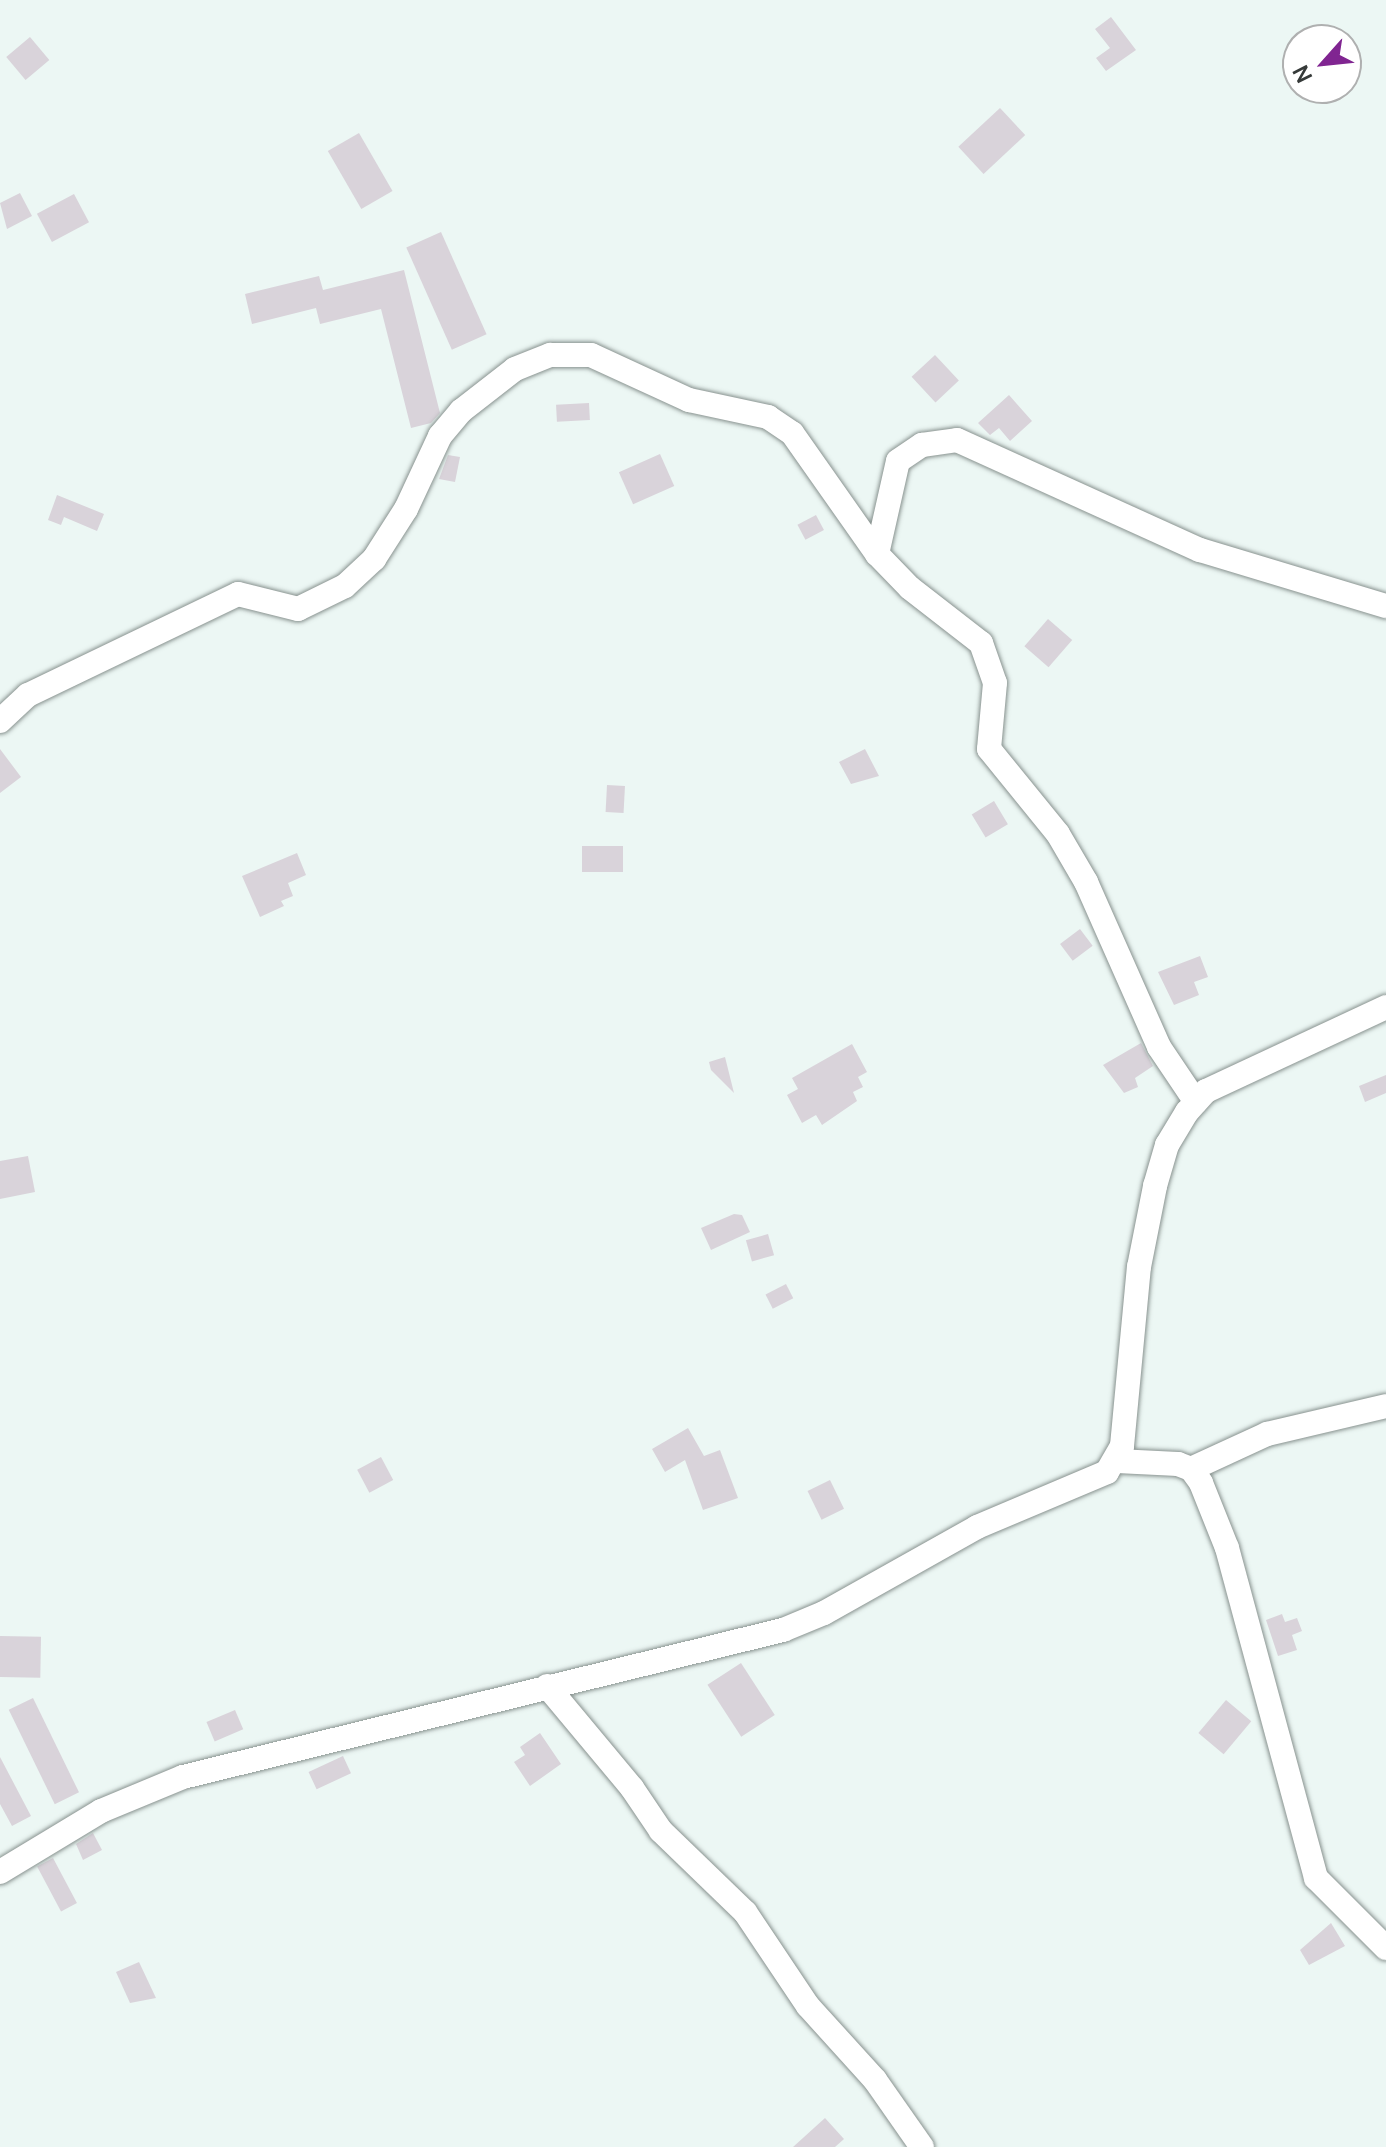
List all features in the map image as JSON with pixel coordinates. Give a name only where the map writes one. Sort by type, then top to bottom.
[{"type":"street","points":[[0,721],[28,695],[238,594],[255,594],[279,609],[298,609],[345,586],[374,559],[406,509],[440,436],[461,411],[515,369],[550,355],[591,355],[689,400],[768,417],[792,433],[811,455],[877,554],[910,588],[981,643],[995,683],[989,749],[1058,834],[1086,882],[1159,1047],[1196,1102]]},
{"type":"street","points":[[877,554],[898,461],[922,445],[957,440],[1200,550],[1386,606]]},
{"type":"street","points":[[0,1872],[101,1811],[183,1777],[783,1630],[837,1606],[977,1527],[1107,1472],[1117,1461],[1139,1267],[1155,1186],[1167,1145],[1206,1091],[1386,1007]]},
{"type":"street","points":[[1117,1461],[1191,1469],[1267,1434],[1386,1406]]},
{"type":"street","points":[[1191,1469],[1227,1548],[1316,1878],[1386,1948]]},
{"type":"street","points":[[547,1686],[632,1788],[661,1831],[745,1912],[808,2006],[875,2080],[922,2147]]},
{"type":"building","points":[[1111,17],[1136,50],[1106,71],[1096,58],[1110,48],[1095,29]]},
{"type":"building","points":[[30,37],[49,60],[26,80],[6,57]]},
{"type":"building","points":[[1000,108],[1025,135],[984,174],[958,147]]},
{"type":"building","points":[[359,133],[393,191],[361,209],[328,151]]},
{"type":"building","points":[[20,193],[32,216],[7,229],[0,203]]},
{"type":"building","points":[[74,194],[89,222],[52,242],[37,214]]},
{"type":"building","points":[[441,232],[487,334],[452,350],[406,247]]},
{"type":"building","points":[[404,270],[440,413],[431,423],[411,428],[381,309],[320,324],[316,308],[252,324],[245,294],[319,276],[323,290]]},
{"type":"building","points":[[935,355],[959,381],[935,402],[912,377]]},
{"type":"building","points":[[1009,395],[1032,421],[1010,441],[999,428],[990,435],[978,423]]},
{"type":"building","points":[[589,403],[590,420],[557,422],[556,405]]},
{"type":"building","points":[[660,454],[674,486],[633,504],[619,472]]},
{"type":"building","points":[[448,455],[460,457],[455,482],[439,479]]},
{"type":"building","points":[[57,495],[104,514],[97,531],[64,517],[61,525],[48,520]]},
{"type":"building","points":[[816,515],[824,530],[805,540],[797,525]]},
{"type":"building","points":[[1048,619],[1072,640],[1049,667],[1024,646]]},
{"type":"building","points":[[0,749],[21,777],[0,793]]},
{"type":"building","points":[[865,749],[879,776],[851,784],[839,762]]},
{"type":"building","points":[[607,785],[625,786],[624,813],[606,812]]},
{"type":"building","points":[[994,801],[1008,824],[986,838],[972,814]]},
{"type":"building","points":[[582,846],[623,846],[623,872],[582,872]]},
{"type":"building","points":[[297,853],[306,875],[288,883],[293,896],[281,901],[284,906],[260,917],[242,876]]},
{"type":"building","points":[[1080,929],[1093,946],[1073,961],[1060,944]]},
{"type":"building","points":[[1200,956],[1208,977],[1194,982],[1199,995],[1174,1005],[1158,972]]},
{"type":"building","points":[[1141,1043],[1153,1066],[1135,1078],[1138,1087],[1124,1093],[1103,1065]]},
{"type":"building","points":[[852,1044],[867,1072],[858,1077],[863,1087],[853,1092],[857,1101],[822,1125],[816,1115],[802,1123],[787,1095],[798,1089],[792,1078]]},
{"type":"building","points":[[725,1057],[734,1093],[711,1070],[709,1062]]},
{"type":"building","points":[[1386,1075],[1386,1093],[1365,1102],[1359,1086]]},
{"type":"building","points":[[28,1156],[35,1192],[0,1199],[0,1161]]},
{"type":"building","points":[[734,1214],[742,1215],[750,1232],[711,1250],[701,1228]]},
{"type":"building","points":[[768,1234],[774,1255],[752,1261],[746,1240]]},
{"type":"building","points":[[786,1284],[793,1298],[773,1309],[766,1294]]},
{"type":"building","points":[[688,1428],[704,1456],[720,1450],[738,1498],[703,1510],[685,1460],[665,1472],[652,1449]]},
{"type":"building","points":[[381,1457],[393,1480],[369,1493],[357,1470]]},
{"type":"building","points":[[830,1480],[844,1509],[822,1520],[808,1491]]},
{"type":"building","points":[[1282,1614],[1285,1622],[1297,1618],[1302,1631],[1292,1635],[1297,1650],[1278,1656],[1266,1620]]},
{"type":"building","points":[[0,1636],[41,1637],[40,1678],[0,1677]]},
{"type":"building","points":[[741,1663],[775,1715],[741,1737],[707,1685]]},
{"type":"building","points":[[33,1698],[79,1792],[55,1804],[9,1710]]},
{"type":"building","points":[[1226,1700],[1251,1721],[1224,1754],[1198,1733]]},
{"type":"building","points":[[235,1710],[243,1729],[215,1741],[206,1722]]},
{"type":"building","points":[[540,1733],[561,1764],[530,1786],[514,1762],[525,1755],[520,1747]]},
{"type":"building","points":[[343,1756],[351,1773],[317,1789],[309,1772]]},
{"type":"building","points":[[0,1757],[31,1816],[12,1826],[0,1804]]},
{"type":"building","points":[[93,1833],[102,1850],[83,1860],[76,1844]]},
{"type":"building","points":[[53,1858],[77,1903],[61,1911],[37,1866]]},
{"type":"building","points":[[1331,1923],[1345,1946],[1309,1965],[1300,1950]]},
{"type":"building","points":[[139,1962],[156,1998],[130,2003],[116,1972]]},
{"type":"building","points":[[825,2118],[844,2139],[835,2147],[793,2147]]}]
